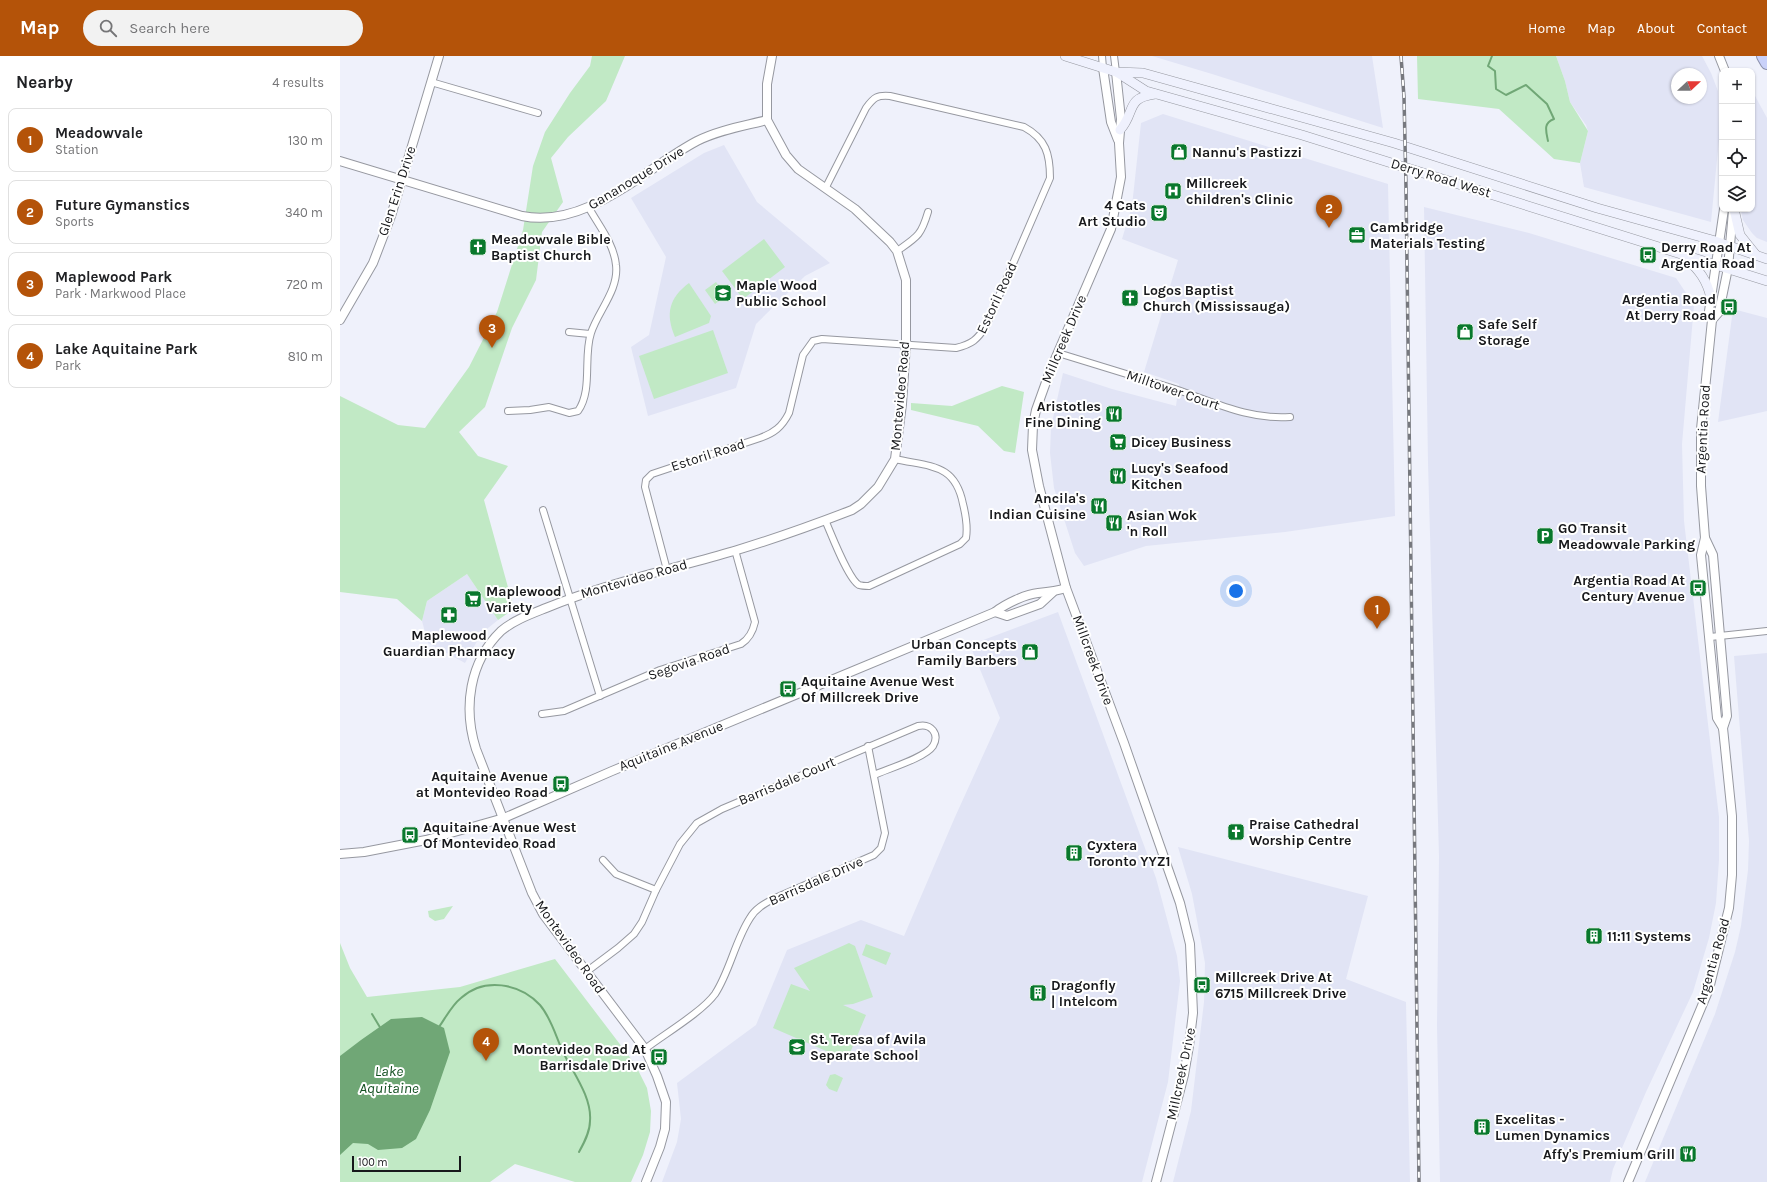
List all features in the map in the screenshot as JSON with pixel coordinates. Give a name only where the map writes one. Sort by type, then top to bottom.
[{"type":"highway","points":[[1763,56],[1767,63]]},
{"type":"main road","name":"Derry Road West","points":[[1065,56],[1116,72],[1143,73],[1372,136],[1597,208],[1720,243],[1767,259]]},
{"type":"main road","name":"Derry Road West","points":[[1116,72],[1146,91],[1245,118],[1767,281]]},
{"type":"main road","points":[[1120,130],[1127,123],[1131,108],[1137,100],[1140,97],[1156,94]]},
{"type":"main road","points":[[1735,212],[1740,235],[1757,256]]},
{"type":"main road","points":[[1682,255],[1699,270],[1708,284],[1711,298]]},
{"type":"street","name":"Glen Erin Drive","points":[[340,320],[373,263],[391,216],[439,56]]},
{"type":"street","name":"Montevideo Road","points":[[646,1182],[660,1147],[665,1129],[666,1102],[657,1076],[645,1049],[546,919],[532,893],[470,730],[469,705],[473,678],[483,652],[501,632],[522,618],[570,598],[736,550],[852,510],[861,504],[884,479],[895,459],[902,404],[906,344],[906,280],[897,251],[890,242],[855,208],[802,172],[790,160],[778,142],[767,120],[766,84],[772,56]]},
{"type":"street","name":"Millcreek Drive","points":[[1102,56],[1111,122],[1119,143]]},
{"type":"street","name":"Millcreek Drive","points":[[1114,56],[1122,119],[1119,143],[1121,177],[1111,229],[1058,353],[1036,410],[1033,425],[1032,450],[1039,486],[1066,588],[1180,903],[1190,944],[1193,1013],[1191,1034],[1184,1075],[1156,1182]]},
{"type":"street","points":[[1719,56],[1724,68]]},
{"type":"street","points":[[431,82],[538,113]]},
{"type":"street","name":"Estoril Road","points":[[667,570],[645,487],[646,480],[652,474],[760,438],[779,428],[785,421],[788,413],[803,355],[814,342],[822,339],[956,348],[966,346],[978,338],[986,326],[1050,178],[1050,162],[1044,144],[1034,132],[1024,127],[890,96],[879,95],[871,101],[866,108],[826,187]]},
{"type":"street","name":"Gananoque Drive","points":[[340,161],[535,218],[567,215],[589,208],[698,141],[724,131],[767,120]]},
{"type":"street","points":[[508,411],[549,407],[569,413],[578,411],[584,401],[590,334],[614,284],[616,266],[610,245],[589,208]]},
{"type":"street","points":[[897,251],[919,235],[928,212]]},
{"type":"street","name":"Argentia Road","points":[[1723,728],[1717,718],[1701,555],[1705,538],[1701,486],[1701,429],[1712,320],[1709,311],[1724,212]]},
{"type":"street","name":"Argentia Road","points":[[1712,320],[1719,312],[1728,268],[1734,212]]},
{"type":"street","points":[[569,332],[590,334]]},
{"type":"street","name":"Milltower Court","points":[[1058,353],[1256,416],[1272,418],[1290,417]]},
{"type":"street","points":[[825,520],[849,573],[860,585],[868,586],[960,544],[966,538],[968,527],[961,494],[957,484],[950,474],[941,470],[895,459]]},
{"type":"street","points":[[543,510],[600,696]]},
{"type":"street","name":"Argentia Road","points":[[1628,1182],[1708,989],[1729,908],[1732,875],[1732,816],[1723,728],[1727,716],[1713,555],[1705,538]]},
{"type":"street","name":"Segovia Road","points":[[542,714],[564,711],[660,670],[741,644],[747,640],[754,628],[755,622],[736,550]]},
{"type":"street","name":"Aquitaine Avenue","points":[[340,854],[364,852],[431,839],[504,818],[612,771],[995,612],[1003,606],[1037,593],[1053,592],[1066,588]]},
{"type":"street","name":"Aquitaine Avenue","points":[[995,612],[1007,616],[1040,604],[1053,592]]},
{"type":"street","points":[[1710,637],[1767,631]]},
{"type":"street","name":"Barrisdale Court","points":[[656,890],[680,844],[697,823],[722,809],[868,746],[925,724],[931,727],[935,740],[932,747],[922,755],[874,775]]},
{"type":"street","name":"Barrisdale Drive","points":[[645,1049],[706,1004],[723,979],[749,918],[762,906],[773,899],[874,855],[881,848],[885,834],[868,746]]},
{"type":"street","points":[[586,972],[634,934],[642,922],[656,890],[616,874],[603,860]]},
{"type":"shaded area","points":[[592,56],[625,56],[606,101],[568,137],[551,158],[563,202],[542,232],[536,280],[512,328],[485,407],[459,432],[478,456],[508,466],[484,500],[514,609],[498,620],[467,574],[427,601],[422,621],[397,599],[340,592],[340,396],[398,425],[425,428],[469,367],[497,312],[523,230],[533,166],[545,132],[570,93],[590,66]]},
{"type":"shaded area","points":[[1152,56],[1372,56],[1383,128],[1212,74]]},
{"type":"shaded area","points":[[1417,56],[1556,56],[1565,81],[1570,102],[1588,131],[1580,163],[1554,159],[1499,109],[1418,99]]},
{"type":"shaded area","points":[[1556,56],[1702,56],[1718,91],[1719,139],[1711,222],[1584,187],[1580,163],[1588,131],[1586,125],[1570,102],[1565,81]]},
{"type":"shaded area","points":[[1755,96],[1767,118],[1767,242],[1757,238],[1743,220],[1741,212],[1755,212]]},
{"type":"shaded area","points":[[1163,114],[1388,184],[1395,516],[1285,532],[1146,546],[1084,566],[1075,553],[1054,488],[1050,453],[1051,427],[1063,373],[1112,389],[1176,406],[1179,384],[1144,372],[1178,260],[1122,239],[1132,206],[1141,123]]},
{"type":"shaded area","name":"Maple Wood Public School","points":[[724,145],[757,202],[830,263],[805,276],[756,324],[736,388],[648,416],[631,347],[649,335],[666,257],[631,198],[704,153]]},
{"type":"shaded area","points":[[1424,207],[1529,233],[1676,278],[1694,305],[1682,444],[1684,521],[1719,817],[1719,860],[1716,903],[1709,938],[1693,992],[1646,1092],[1613,1169],[1610,1182],[1440,1182],[1437,1025],[1439,856],[1428,463]]},
{"type":"shaded area","points":[[764,239],[785,267],[743,299],[722,271]]},
{"type":"shaded area","points":[[716,282],[726,296],[715,304],[705,290]]},
{"type":"shaded area","points":[[689,283],[711,316],[709,323],[675,337],[670,321],[671,307],[677,295]]},
{"type":"shaded area","points":[[1733,309],[1767,318],[1767,411],[1718,422]]},
{"type":"shaded area","points":[[713,330],[728,373],[654,399],[639,356]]},
{"type":"shaded area","points":[[1002,386],[1024,392],[1015,453],[1004,451],[978,426],[911,410],[911,403],[952,406]]},
{"type":"shaded area","points":[[467,574],[498,620],[488,628],[476,643],[465,663],[428,643],[422,621],[427,601]]},
{"type":"shaded area","points":[[1058,612],[1156,878],[1177,956],[1180,981],[1168,1082],[1142,1182],[662,1182],[677,1142],[681,1119],[677,1083],[756,1025],[787,950],[861,920],[904,936],[955,817],[1000,718],[970,645]]},
{"type":"shaded area","points":[[1767,653],[1767,1182],[1645,1182],[1715,1014],[1735,952],[1741,926],[1748,870],[1749,841],[1734,656]]},
{"type":"shaded area","points":[[1178,847],[1368,896],[1346,979],[1406,1002],[1410,1182],[1173,1182],[1191,1111],[1204,1002],[1205,963],[1192,894]]},
{"type":"shaded area","points":[[453,906],[444,919],[435,921],[429,917],[428,911]]},
{"type":"shaded area","points":[[340,943],[350,968],[367,997],[460,987],[555,959],[635,1064],[647,1088],[651,1111],[650,1132],[643,1155],[631,1182],[575,1182],[515,1164],[490,1182],[340,1182]]},
{"type":"shaded area","points":[[849,943],[855,946],[873,997],[853,1004],[843,1005],[866,1015],[847,1060],[773,1028],[791,984],[810,991],[794,968]]},
{"type":"shaded area","points":[[866,944],[891,953],[886,965],[862,955]]},
{"type":"shaded area","points":[[835,1074],[843,1078],[837,1092],[829,1089],[826,1085],[830,1075]]},
{"type":"water","name":"Lake Aquitaine","points":[[422,1017],[444,1028],[450,1052],[430,1110],[416,1139],[402,1148],[378,1150],[368,1144],[353,1143],[340,1155],[340,1056],[391,1019]]},
{"type":"waterway","points":[[1492,56],[1488,66],[1495,71],[1496,89],[1506,95],[1526,85],[1547,104],[1554,119],[1548,123],[1546,128],[1548,141]]},
{"type":"waterway","points":[[439,1027],[458,1001],[470,991],[480,987],[502,985],[522,992],[540,1005],[548,1016],[564,1054],[582,1086],[588,1104],[590,1112],[589,1129],[579,1152]]},
{"type":"waterway","points":[[372,1014],[381,1029]]},
{"type":"railway","points":[[1401,56],[1404,97],[1406,187],[1419,1182]]},
{"type":"place","name":"Nannu's Pastizzi","points":[[1179,152]]},
{"type":"place","name":"Millcreek children's Clinic","points":[[1173,191]]},
{"type":"place","name":"4 Cats Art Studio","points":[[1159,213]]},
{"type":"place","name":"Future Gymanstics","points":[[1329,228]]},
{"type":"place","name":"Cambridge Materials Testing","points":[[1357,235]]},
{"type":"place","name":"Meadowvale Bible Baptist Church","points":[[478,247]]},
{"type":"place","name":"Derry Road At Argentia Road","points":[[1648,255]]},
{"type":"place","name":"Maple Wood Public School","points":[[723,293]]},
{"type":"place","name":"Logos Baptist Church (Mississauga)","points":[[1130,298]]},
{"type":"place","name":"Argentia Road At Derry Road","points":[[1729,307]]},
{"type":"place","name":"Safe Self Storage","points":[[1465,332]]},
{"type":"place","name":"Maplewood Park","points":[[492,348]]},
{"type":"place","name":"Aristotles Fine Dining","points":[[1114,414]]},
{"type":"place","name":"Dicey Business","points":[[1118,442]]},
{"type":"place","name":"Lucy's Seafood Kitchen","points":[[1118,476]]},
{"type":"place","name":"Ancila's Indian Cuisine","points":[[1099,506]]},
{"type":"place","name":"Asian Wok 'n Roll","points":[[1114,523]]},
{"type":"place","name":"GO Transit Meadowvale Parking","points":[[1545,536]]},
{"type":"place","name":"Argentia Road At Century Avenue","points":[[1698,588]]},
{"type":"place","name":"Maplewood Variety","points":[[473,599]]},
{"type":"place","name":"Maplewood Guardian Pharmacy","points":[[449,615]]},
{"type":"place","name":"Meadowvale","points":[[1377,629]]},
{"type":"place","name":"Urban Concepts Family Barbers","points":[[1030,652]]},
{"type":"place","name":"Aquitaine Avenue West Of Millcreek Drive","points":[[788,689]]},
{"type":"place","name":"Aquitaine Avenue at Montevideo Road","points":[[561,784]]},
{"type":"place","name":"Praise Cathedral Worship Centre","points":[[1236,832]]},
{"type":"place","name":"Aquitaine Avenue West Of Montevideo Road","points":[[410,835]]},
{"type":"place","name":"Cyxtera Toronto YYZ1","points":[[1074,853]]},
{"type":"place","name":"11:11 Systems","points":[[1594,936]]},
{"type":"place","name":"Millcreek Drive At 6715 Millcreek Drive","points":[[1202,985]]},
{"type":"place","name":"Dragonfly | Intelcom","points":[[1038,993]]},
{"type":"place","name":"St. Teresa of Avila Separate School","points":[[797,1047]]},
{"type":"place","name":"Montevideo Road At Barrisdale Drive","points":[[659,1057]]},
{"type":"place","name":"Lake Aquitaine Park","points":[[486,1061]]},
{"type":"place","name":"Excelitas - Lumen Dynamics","points":[[1482,1127]]},
{"type":"place","name":"Affy's Premium Grill","points":[[1688,1154]]}]
